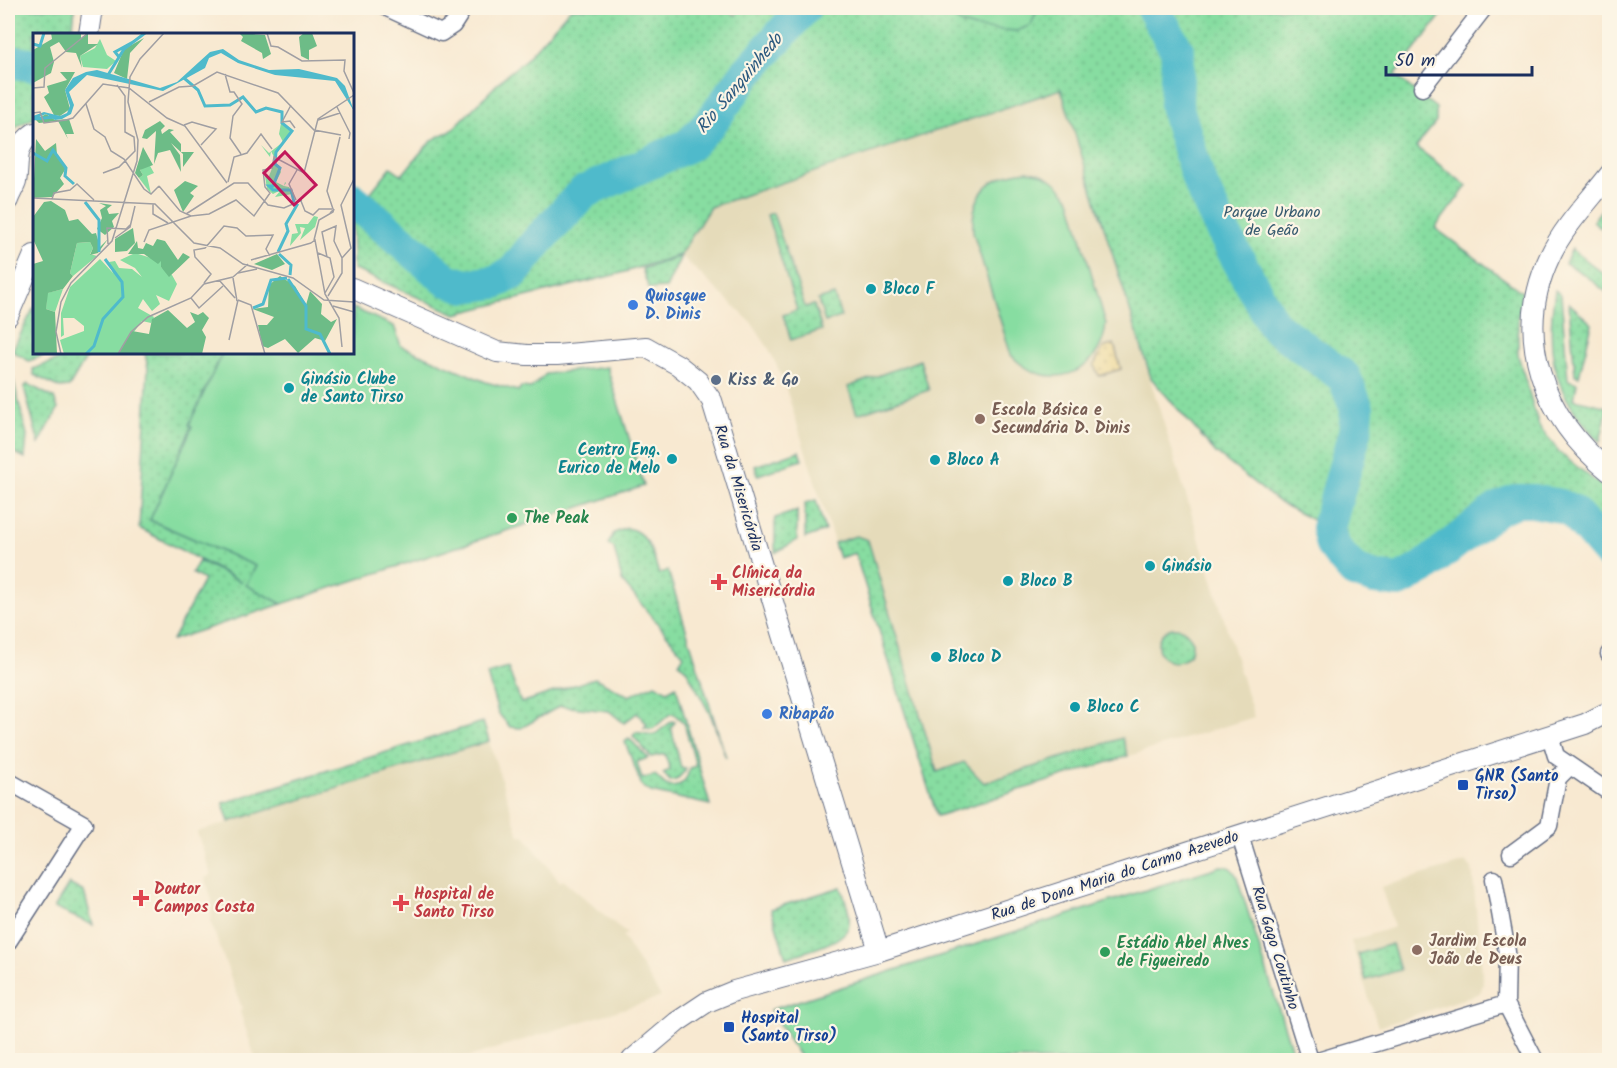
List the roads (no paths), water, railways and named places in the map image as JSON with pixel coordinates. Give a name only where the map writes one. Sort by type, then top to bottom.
[{"type":"street","points":[[89,33],[93,8]]},
{"type":"street","points":[[387,8],[441,33],[453,25],[462,11],[460,8]]},
{"type":"street","points":[[1422,88],[1484,8]]},
{"type":"street","points":[[8,200],[16,182],[17,158],[25,139],[33,134]]},
{"type":"street","points":[[1610,174],[1564,233],[1551,254],[1536,298],[1533,333],[1546,391],[1558,415],[1570,433],[1610,472]]},
{"type":"street","points":[[8,316],[33,257]]},
{"type":"street","name":"Rua da Misericórdia","points":[[354,289],[498,352],[527,356],[557,355],[646,347],[678,365],[698,381],[712,401],[879,951]]},
{"type":"street","name":"Rua de Dona Maria do Carmo Azevedo","points":[[632,1060],[677,1022],[707,1002],[743,988],[879,951],[1240,836],[1550,736],[1585,724],[1610,711]]},
{"type":"street","points":[[1550,736],[1556,756],[1610,793]]},
{"type":"street","points":[[1511,854],[1549,826],[1558,778],[1569,766]]},
{"type":"street","points":[[8,781],[84,824],[8,942]]},
{"type":"street","name":"Rua Gago Coutinho","points":[[1240,836],[1310,1060]]},
{"type":"street","points":[[1494,879],[1507,952],[1506,1004],[1535,1060]]},
{"type":"street","points":[[1321,1060],[1506,1004]]},
{"type":"waterway","name":"Rio Sanguinhedo","points":[[354,201],[447,280],[466,286],[495,282],[513,273],[537,242],[584,192],[689,145],[711,122],[746,74],[804,8]]},
{"type":"waterway","name":"Rio Sanguinhedo","points":[[1153,8],[1178,52],[1176,105],[1199,181],[1219,224],[1274,326],[1344,377],[1357,409],[1355,432],[1328,528],[1332,545],[1340,555],[1354,571],[1375,578],[1399,581],[1423,568],[1497,509],[1515,501],[1533,501],[1560,506],[1572,511],[1610,555]]},
{"type":"waterway","name":"Rio Sanguinhedo","points":[[8,61],[33,65]]},
{"type":"place","name":"Bloco F","points":[[871,289]]},
{"type":"place","name":"Quiosque D. Dinis","points":[[633,305]]},
{"type":"place","name":"Kiss & Go","points":[[716,380]]},
{"type":"place","name":"Ginásio Clube de Santo Tirso","points":[[289,388]]},
{"type":"place","name":"Escola Básica e Secundária D. Dinis","points":[[980,419]]},
{"type":"place","name":"Centro Eng. Eurico de Melo","points":[[672,459]]},
{"type":"place","name":"Bloco A","points":[[935,460]]},
{"type":"place","name":"The Peak","points":[[512,518]]},
{"type":"place","name":"Ginásio","points":[[1150,566]]},
{"type":"place","name":"Bloco B","points":[[1008,581]]},
{"type":"place","name":"Clínica da Misericórdia","points":[[719,582]]},
{"type":"place","name":"Bloco D","points":[[936,657]]},
{"type":"place","name":"Bloco C","points":[[1075,707]]},
{"type":"place","name":"Ribapão","points":[[767,714]]},
{"type":"place","name":"GNR (Santo Tirso)","points":[[1463,785]]},
{"type":"place","name":"Doutor Campos Costa","points":[[141,898]]},
{"type":"place","name":"Hospital de Santo Tirso","points":[[401,903]]},
{"type":"place","name":"Jardim Escola João de Deus","points":[[1417,950]]},
{"type":"place","name":"Estádio Abel Alves de Figueiredo","points":[[1105,952]]},
{"type":"place","name":"Hospital (Santo Tirso)","points":[[729,1027]]},
{"type":"park label","name":"Parque Urbano de Geão","points":[[1272,221]]}]
